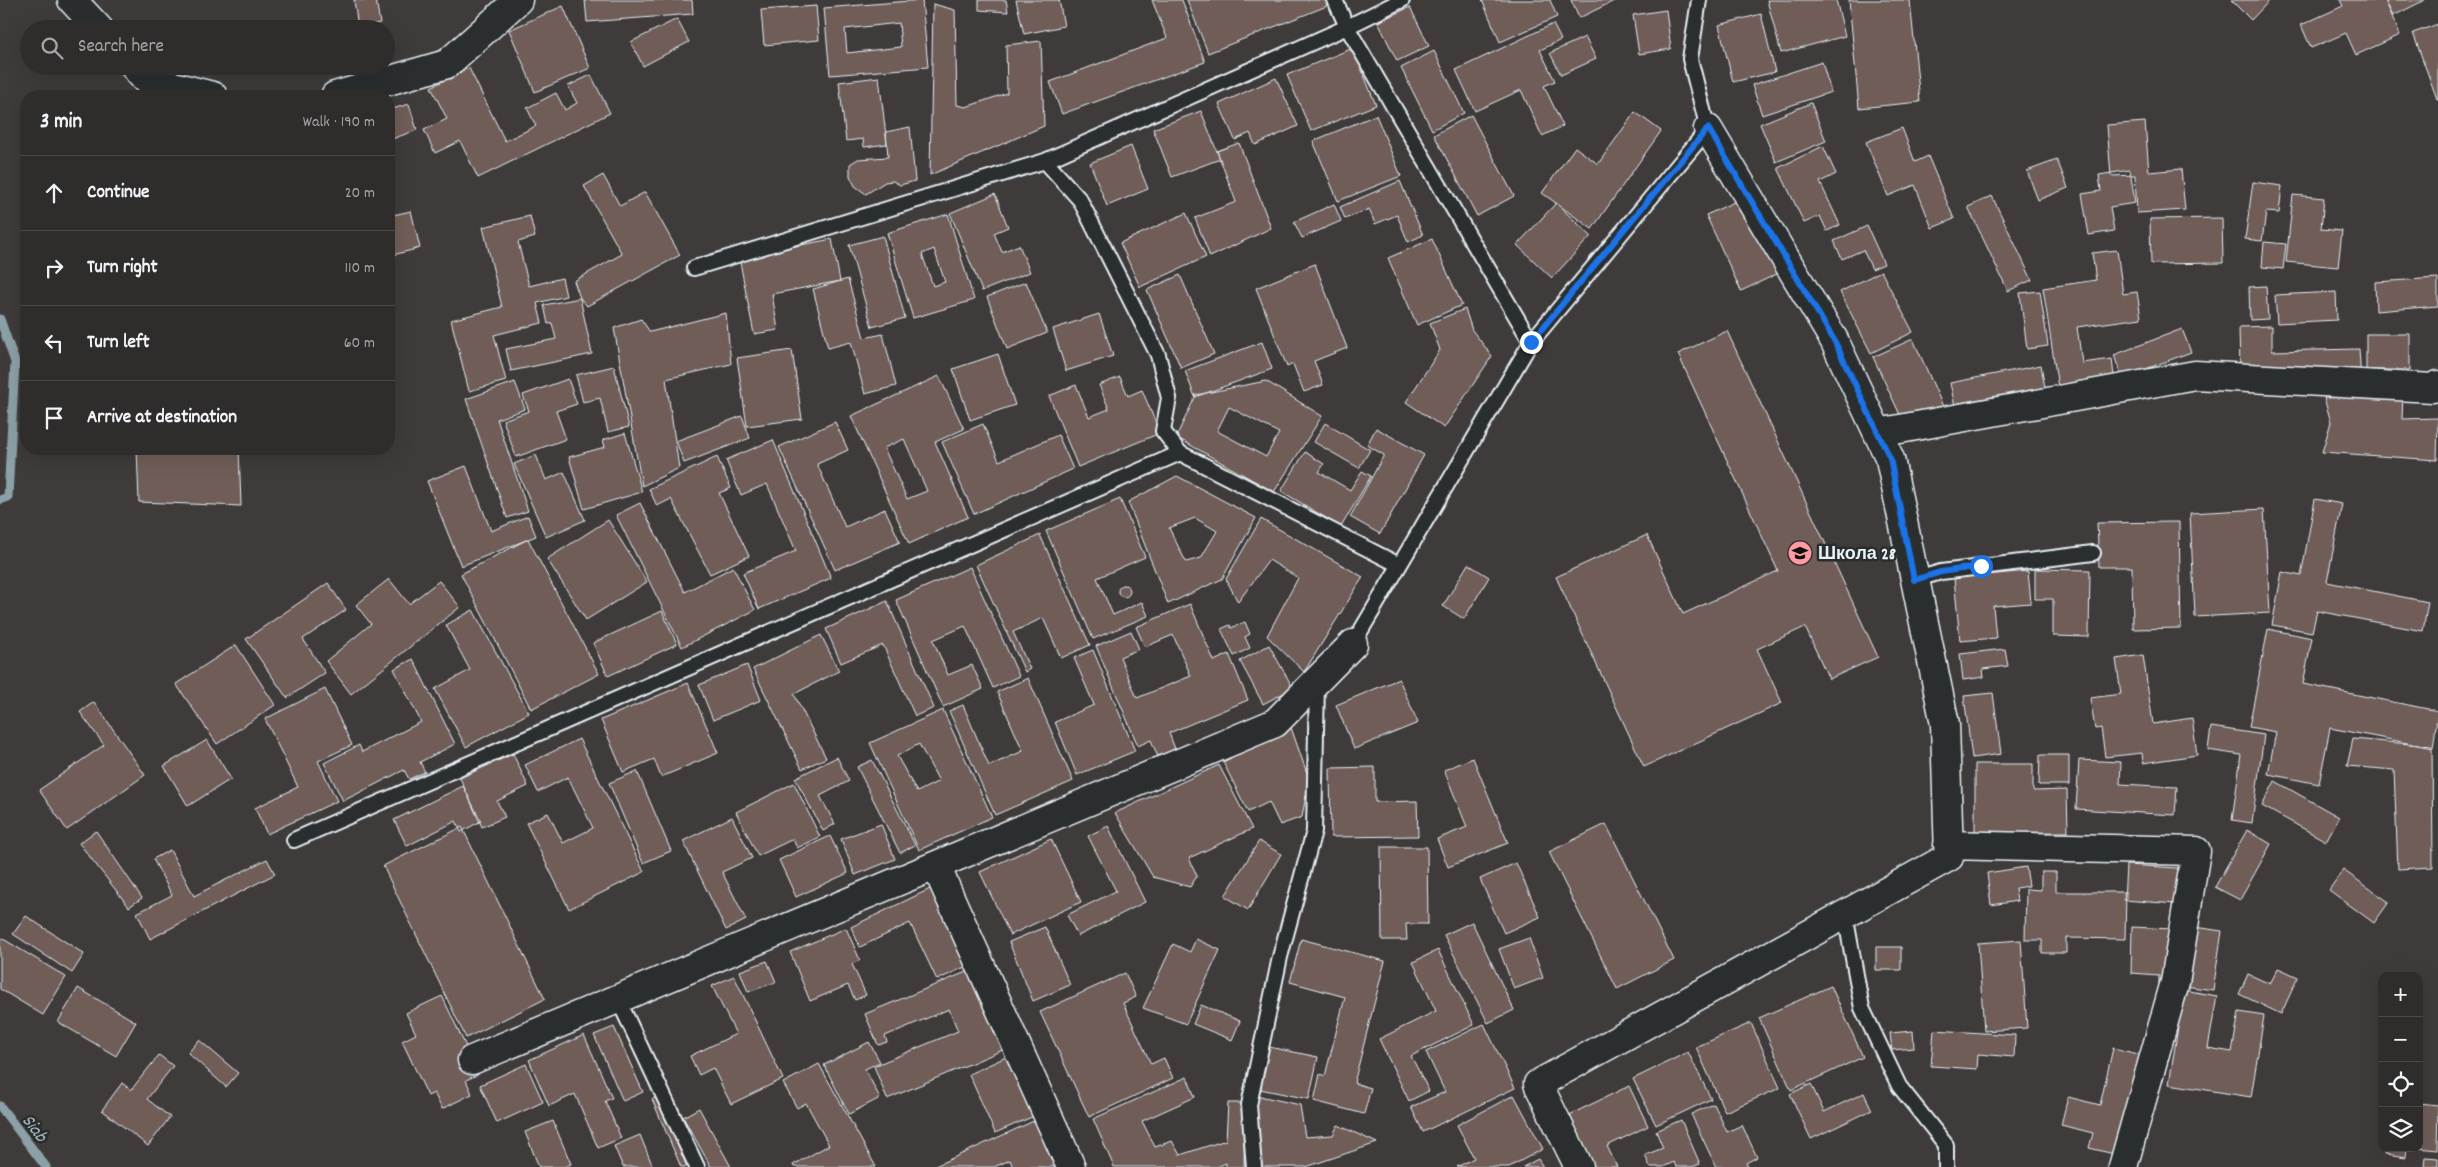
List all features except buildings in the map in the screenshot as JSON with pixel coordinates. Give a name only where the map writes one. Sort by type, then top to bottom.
[{"type":"street","points":[[72,0],[91,20]]},
{"type":"street","points":[[356,90],[447,64],[518,0]]},
{"type":"street","points":[[142,75],[145,79],[189,90]]},
{"type":"street","points":[[1579,1167],[1538,1084],[1949,857],[1945,724],[1890,458],[1834,340],[1708,128]]},
{"type":"street","points":[[1878,433],[2196,374],[2433,388],[2438,385]]},
{"type":"street","points":[[472,1060],[1275,723],[1353,644]]},
{"type":"street","points":[[1948,845],[2196,851],[2175,982],[2123,1167]]},
{"type":"street","points":[[936,866],[1071,1167]]},
{"type":"lane","points":[[1335,0],[1347,27],[1531,342]]},
{"type":"lane","points":[[694,268],[1045,161],[1347,27],[1402,0]]},
{"type":"lane","points":[[1353,644],[1531,342],[1708,128],[1690,59],[1699,0]]},
{"type":"lane","points":[[1045,161],[1080,200],[1158,355],[1169,398],[1163,431],[1180,453],[1399,566]]},
{"type":"lane","points":[[294,840],[1180,453]]},
{"type":"lane","points":[[1914,580],[1941,572],[2093,553]]},
{"type":"lane","points":[[1254,1167],[1249,1105],[1280,957],[1314,831],[1317,681]]},
{"type":"lane","points":[[1845,914],[1862,1008],[1899,1086],[1946,1145],[1946,1167]]},
{"type":"lane","points":[[618,999],[697,1167]]},
{"type":"waterway","name":"Siab","points":[[0,319],[15,362],[8,497],[0,500]]},
{"type":"waterway","name":"Siab","points":[[0,1106],[46,1167]]},
{"type":"place","name":"Школа 28","points":[[1800,553]]},
{"type":"route","points":[[1531,342],[1708,128],[1834,340],[1890,458],[1914,580],[1941,572],[1981,566]]}]
